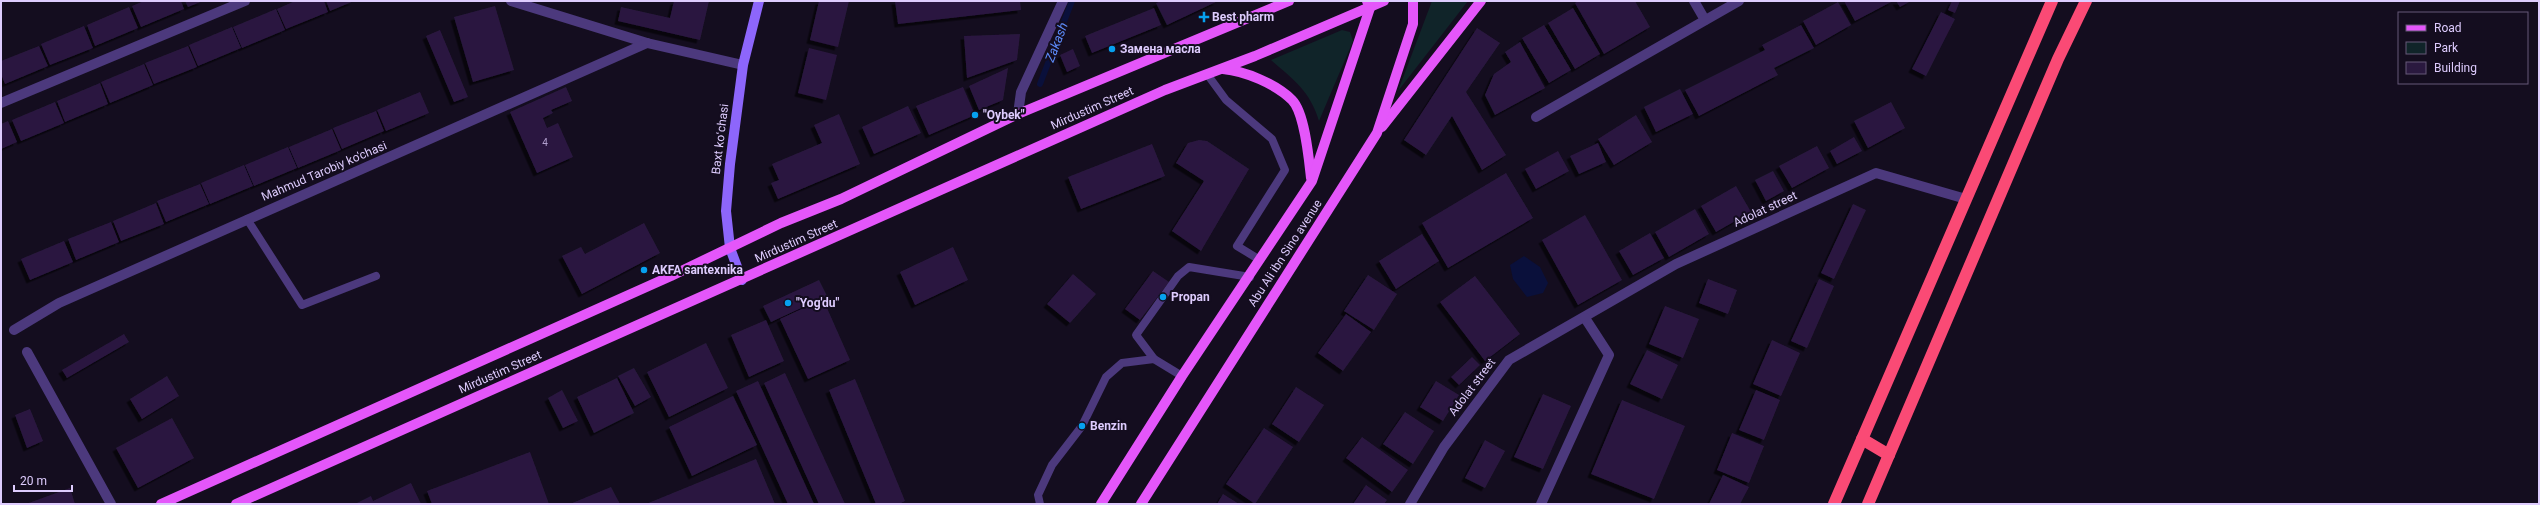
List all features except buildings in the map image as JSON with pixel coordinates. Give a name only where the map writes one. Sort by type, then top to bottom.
[{"type":"highway","points":[[1834,504],[2052,1]]},
{"type":"highway","points":[[1868,504],[2058,59],[2086,1]]},
{"type":"highway","points":[[1862,439],[1889,456]]},
{"type":"main road","name":"Baxt koʻchasi","points":[[742,280],[730,248],[726,211],[730,164],[743,65],[758,1]]},
{"type":"main road","name":"Mirdustim Street","points":[[161,504],[841,199],[1018,114],[1289,1]]},
{"type":"main road","points":[[1368,4],[1384,1]]},
{"type":"main road","name":"Abu Ali ibn Sino avenue","points":[[1141,504],[1377,133],[1413,24],[1413,1]]},
{"type":"main road","points":[[1377,133],[1481,1]]},
{"type":"main road","name":"Mirdustim Street","points":[[236,504],[742,280],[1158,93],[1223,69],[1368,4]]},
{"type":"main road","name":"Abu Ali ibn Sino avenue","points":[[1101,504],[1182,376],[1250,277],[1312,180],[1368,4]]},
{"type":"main road","points":[[1223,69],[1258,78],[1293,101],[1306,134],[1312,180]]},
{"type":"street","points":[[1,103],[245,1]]},
{"type":"street","points":[[511,1],[529,3],[647,43],[743,65]]},
{"type":"street","points":[[1018,114],[1021,92],[1063,1]]},
{"type":"street","points":[[1694,1],[1706,20]]},
{"type":"street","points":[[1536,117],[1739,1]]},
{"type":"street","name":"Mahmud Tarobiy ko'chasi","points":[[14,330],[59,303],[647,43]]},
{"type":"street","name":"Adolat street","points":[[1410,504],[1444,447],[1509,360],[1585,318],[1676,264],[1876,173],[1966,199]]},
{"type":"street","points":[[1541,504],[1609,355],[1585,318]]},
{"type":"street","points":[[27,352],[111,504]]},
{"type":"lane","points":[[1207,74],[1226,100],[1272,139],[1285,170],[1237,246],[1260,260]]},
{"type":"lane","points":[[248,219],[302,305],[376,276]]},
{"type":"lane","points":[[1182,376],[1154,359],[1136,335],[1178,276],[1188,267],[1250,277]]},
{"type":"lane","points":[[1040,504],[1038,495],[1052,465],[1082,426],[1106,377],[1122,363],[1154,359]]},
{"type":"green space","points":[[1432,1],[1468,1],[1398,91]]},
{"type":"green space","points":[[1342,30],[1350,32],[1353,41],[1319,121],[1306,94],[1294,80],[1271,60]]},
{"type":"shaded area","points":[[1524,256],[1540,267],[1548,283],[1543,293],[1527,297],[1513,279],[1510,265]]},
{"type":"waterway","name":"Zakash","points":[[1040,84],[1072,1]]},
{"type":"place","name":"Best pharm","points":[[1204,17]]},
{"type":"place","name":"Замена масла","points":[[1112,49]]},
{"type":"place","name":"\"Oybek\"","points":[[975,115]]},
{"type":"place","name":"AKFA santexnika","points":[[644,270]]},
{"type":"place","name":"Propan","points":[[1163,297]]},
{"type":"place","name":"\"Yog'du\"","points":[[788,303]]},
{"type":"place","name":"Benzin","points":[[1082,426]]}]
